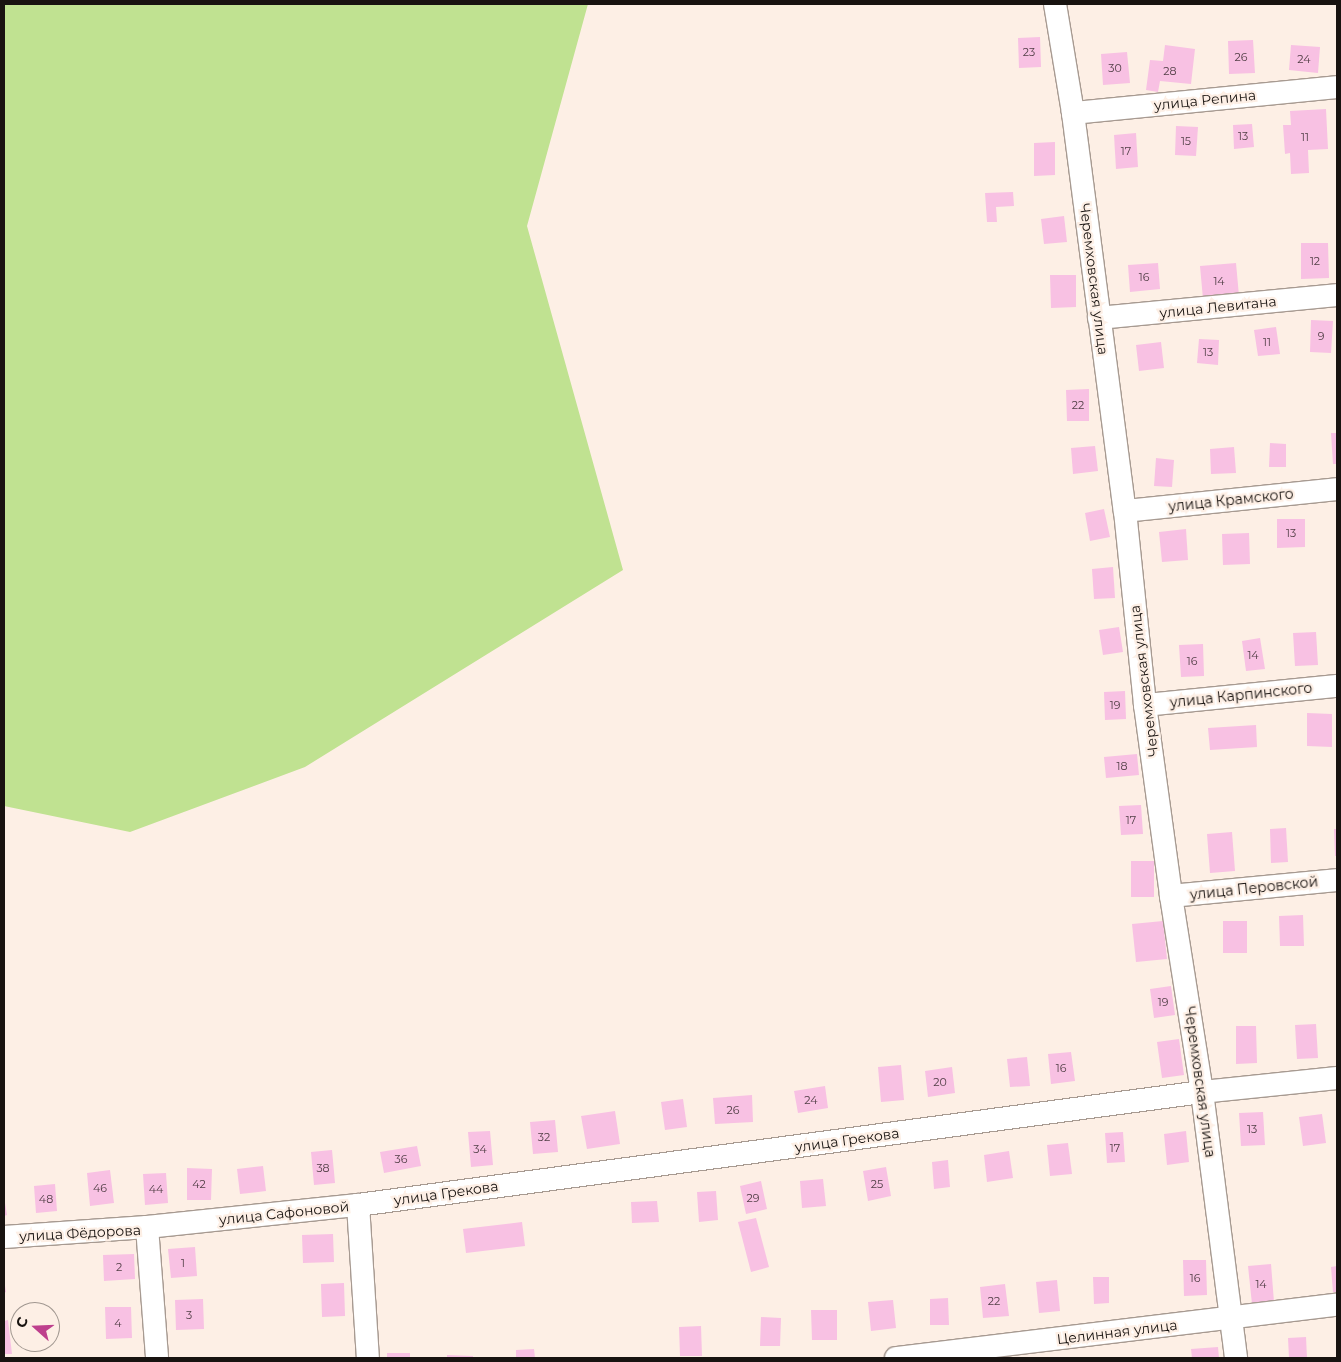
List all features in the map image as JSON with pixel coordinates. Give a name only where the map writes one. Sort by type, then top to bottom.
[{"type":"street","name":"Черемховская улица","points":[[1054,4],[1073,113],[1125,511],[1145,705],[1171,896],[1202,1092],[1236,1358]]},
{"type":"street","name":"улица Репина","points":[[1073,113],[1337,87]]},
{"type":"street","name":"улица Левитана","points":[[1099,318],[1337,295]]},
{"type":"street","name":"улица Крамского","points":[[1125,511],[1337,489]]},
{"type":"street","name":"улица Карпинского","points":[[1145,705],[1337,686]]},
{"type":"street","name":"улица Перовской","points":[[1171,896],[1337,880]]},
{"type":"street","name":"улица Грекова","points":[[358,1205],[1202,1092],[1337,1078]]},
{"type":"street","name":"улица Сафоновой","points":[[147,1227],[358,1205],[368,1358]]},
{"type":"street","name":"улица Фёдорова","points":[[4,1237],[147,1227],[157,1358]]},
{"type":"street","name":"Целинная улица","points":[[896,1358],[1337,1304]]},
{"type":"green space","points":[[4,4],[588,4],[527,226],[623,570],[305,767],[130,832],[4,806]]},
{"type":"building","points":[[1040,37],[1041,67],[1019,68],[1018,38]]},
{"type":"building","points":[[1253,40],[1255,73],[1229,74],[1228,41]]},
{"type":"building","points":[[1165,45],[1195,49],[1191,84],[1160,81],[1158,92],[1146,90],[1150,60],[1163,61]]},
{"type":"building","points":[[1291,45],[1320,47],[1318,73],[1289,70]]},
{"type":"building","points":[[1127,52],[1130,83],[1103,85],[1101,54]]},
{"type":"building","points":[[1326,109],[1328,149],[1308,150],[1309,173],[1291,174],[1290,153],[1285,154],[1283,125],[1291,125],[1290,111]]},
{"type":"building","points":[[1252,124],[1254,147],[1234,149],[1233,125]]},
{"type":"building","points":[[1176,126],[1198,127],[1196,156],[1175,155]]},
{"type":"building","points":[[1136,133],[1138,167],[1116,169],[1114,135]]},
{"type":"building","points":[[1055,142],[1055,175],[1034,176],[1034,143]]},
{"type":"building","points":[[1013,192],[1014,206],[996,207],[997,222],[987,222],[985,193]]},
{"type":"building","points":[[1064,216],[1067,242],[1044,244],[1041,219]]},
{"type":"building","points":[[1301,243],[1328,243],[1329,278],[1301,279]]},
{"type":"building","points":[[1158,263],[1160,289],[1130,292],[1128,265]]},
{"type":"building","points":[[1236,263],[1239,296],[1203,299],[1200,266]]},
{"type":"building","points":[[1050,275],[1076,275],[1076,307],[1051,308]]},
{"type":"building","points":[[1311,320],[1333,321],[1331,353],[1310,352]]},
{"type":"building","points":[[1276,327],[1280,354],[1258,356],[1254,330]]},
{"type":"building","points":[[1199,339],[1219,340],[1218,365],[1197,363]]},
{"type":"building","points":[[1161,342],[1164,368],[1139,371],[1136,345]]},
{"type":"building","points":[[1089,389],[1089,421],[1067,421],[1066,390]]},
{"type":"building","points":[[1331,433],[1337,433],[1337,464],[1333,464]]},
{"type":"building","points":[[1270,443],[1286,444],[1286,467],[1269,467]]},
{"type":"building","points":[[1095,446],[1098,471],[1073,474],[1071,448]]},
{"type":"building","points":[[1234,447],[1236,473],[1211,474],[1210,449]]},
{"type":"building","points":[[1156,458],[1174,460],[1172,487],[1154,486]]},
{"type":"building","points":[[1104,509],[1110,537],[1090,541],[1085,513]]},
{"type":"building","points":[[1277,519],[1305,519],[1305,547],[1277,548]]},
{"type":"building","points":[[1186,529],[1188,560],[1162,562],[1159,532]]},
{"type":"building","points":[[1249,533],[1250,564],[1223,565],[1222,534]]},
{"type":"building","points":[[1113,567],[1115,598],[1094,599],[1092,569]]},
{"type":"building","points":[[1119,627],[1123,652],[1103,655],[1099,630]]},
{"type":"building","points":[[1316,632],[1318,665],[1295,666],[1293,633]]},
{"type":"building","points":[[1260,638],[1265,669],[1246,671],[1242,641]]},
{"type":"building","points":[[1203,644],[1204,676],[1181,677],[1179,645]]},
{"type":"building","points":[[1125,691],[1126,719],[1105,720],[1104,692]]},
{"type":"building","points":[[1307,713],[1332,714],[1332,747],[1307,746]]},
{"type":"building","points":[[1256,725],[1257,747],[1210,750],[1208,728]]},
{"type":"building","points":[[1137,754],[1139,775],[1106,778],[1104,757]]},
{"type":"building","points":[[1141,805],[1143,834],[1121,835],[1119,806]]},
{"type":"building","points":[[1286,828],[1288,862],[1271,863],[1270,829]]},
{"type":"building","points":[[1334,829],[1337,829],[1337,856],[1335,856]]},
{"type":"building","points":[[1232,832],[1235,871],[1210,873],[1207,834]]},
{"type":"building","points":[[1131,861],[1154,861],[1154,897],[1131,897]]},
{"type":"building","points":[[1303,915],[1304,946],[1280,946],[1279,916]]},
{"type":"building","points":[[1163,921],[1167,959],[1136,962],[1132,924]]},
{"type":"building","points":[[1223,921],[1247,921],[1247,953],[1223,953]]},
{"type":"building","points":[[1171,986],[1175,1015],[1154,1018],[1150,989]]},
{"type":"building","points":[[1316,1024],[1318,1058],[1297,1059],[1295,1025]]},
{"type":"building","points":[[1236,1026],[1256,1026],[1257,1063],[1236,1064]]},
{"type":"building","points":[[1179,1039],[1184,1075],[1162,1078],[1157,1042]]},
{"type":"building","points":[[1071,1052],[1075,1081],[1051,1084],[1048,1054]]},
{"type":"building","points":[[1027,1057],[1030,1086],[1010,1087],[1007,1059]]},
{"type":"building","points":[[901,1065],[904,1100],[881,1102],[878,1067]]},
{"type":"building","points":[[952,1067],[955,1093],[928,1097],[925,1071]]},
{"type":"building","points":[[825,1086],[828,1108],[798,1113],[794,1091]]},
{"type":"building","points":[[752,1095],[753,1122],[715,1124],[713,1098]]},
{"type":"building","points":[[683,1099],[687,1127],[665,1130],[661,1102]]},
{"type":"building","points":[[615,1111],[620,1144],[587,1149],[581,1116]]},
{"type":"building","points":[[1263,1112],[1265,1145],[1241,1146],[1239,1113]]},
{"type":"building","points":[[1322,1114],[1326,1143],[1303,1146],[1299,1117]]},
{"type":"building","points":[[555,1120],[558,1152],[533,1154],[530,1122]]},
{"type":"building","points":[[490,1131],[493,1165],[471,1167],[468,1132]]},
{"type":"building","points":[[1186,1131],[1189,1162],[1167,1165],[1164,1134]]},
{"type":"building","points":[[1123,1132],[1125,1162],[1107,1163],[1105,1133]]},
{"type":"building","points":[[1068,1143],[1072,1174],[1050,1176],[1047,1145]]},
{"type":"building","points":[[417,1146],[421,1166],[384,1173],[380,1152]]},
{"type":"building","points":[[332,1150],[335,1183],[314,1185],[311,1152]]},
{"type":"building","points":[[1009,1151],[1013,1178],[987,1182],[984,1155]]},
{"type":"building","points":[[948,1160],[950,1187],[934,1189],[932,1162]]},
{"type":"building","points":[[263,1166],[266,1191],[240,1194],[237,1169]]},
{"type":"building","points":[[886,1167],[891,1196],[868,1201],[863,1171]]},
{"type":"building","points":[[187,1168],[212,1169],[211,1200],[187,1200]]},
{"type":"building","points":[[110,1170],[114,1203],[90,1206],[87,1173]]},
{"type":"building","points":[[166,1173],[168,1203],[145,1205],[143,1174]]},
{"type":"building","points":[[823,1179],[826,1206],[802,1208],[800,1181]]},
{"type":"building","points":[[761,1181],[767,1209],[746,1214],[740,1186]]},
{"type":"building","points":[[55,1184],[57,1211],[36,1213],[34,1186]]},
{"type":"building","points":[[716,1191],[718,1220],[699,1222],[697,1192]]},
{"type":"building","points":[[4,1197],[7,1215],[4,1216]]},
{"type":"building","points":[[657,1201],[659,1222],[632,1223],[631,1202]]},
{"type":"building","points":[[756,1218],[769,1267],[751,1272],[738,1222]]},
{"type":"building","points":[[522,1222],[525,1246],[466,1253],[463,1229]]},
{"type":"building","points":[[333,1234],[334,1262],[303,1263],[302,1235]]},
{"type":"building","points":[[195,1247],[197,1276],[171,1278],[168,1249]]},
{"type":"building","points":[[134,1254],[135,1279],[104,1281],[103,1255]]},
{"type":"building","points":[[1183,1260],[1206,1260],[1207,1295],[1184,1296]]},
{"type":"building","points":[[1271,1264],[1274,1302],[1252,1304],[1248,1266]]},
{"type":"building","points":[[1337,1266],[1337,1292],[1333,1292],[1331,1267]]},
{"type":"building","points":[[1093,1277],[1109,1277],[1109,1303],[1094,1304]]},
{"type":"building","points":[[1057,1280],[1060,1311],[1039,1313],[1036,1282]]},
{"type":"building","points":[[344,1283],[345,1316],[322,1317],[321,1284]]},
{"type":"building","points":[[1005,1284],[1009,1316],[983,1318],[980,1287]]},
{"type":"building","points":[[948,1298],[949,1325],[930,1325],[930,1299]]},
{"type":"building","points":[[203,1299],[204,1329],[176,1330],[175,1300]]},
{"type":"building","points":[[893,1300],[896,1328],[871,1331],[868,1302]]},
{"type":"building","points":[[105,1307],[131,1307],[132,1338],[106,1339]]},
{"type":"building","points":[[811,1310],[837,1310],[837,1340],[812,1340]]},
{"type":"building","points":[[761,1317],[781,1318],[780,1346],[760,1346]]},
{"type":"building","points":[[8,1320],[10,1352],[12,1354],[4,1354],[4,1321]]},
{"type":"building","points":[[701,1326],[702,1356],[680,1356],[679,1327]]},
{"type":"building","points":[[1306,1337],[1307,1358],[1289,1358],[1288,1338]]},
{"type":"building","points":[[1218,1347],[1219,1358],[1192,1358],[1191,1349]]},
{"type":"building","points":[[534,1349],[535,1358],[516,1358],[516,1350]]},
{"type":"building","points":[[387,1353],[410,1353],[410,1358],[387,1358]]},
{"type":"building","points":[[447,1355],[473,1356],[473,1358],[447,1358]]}]
